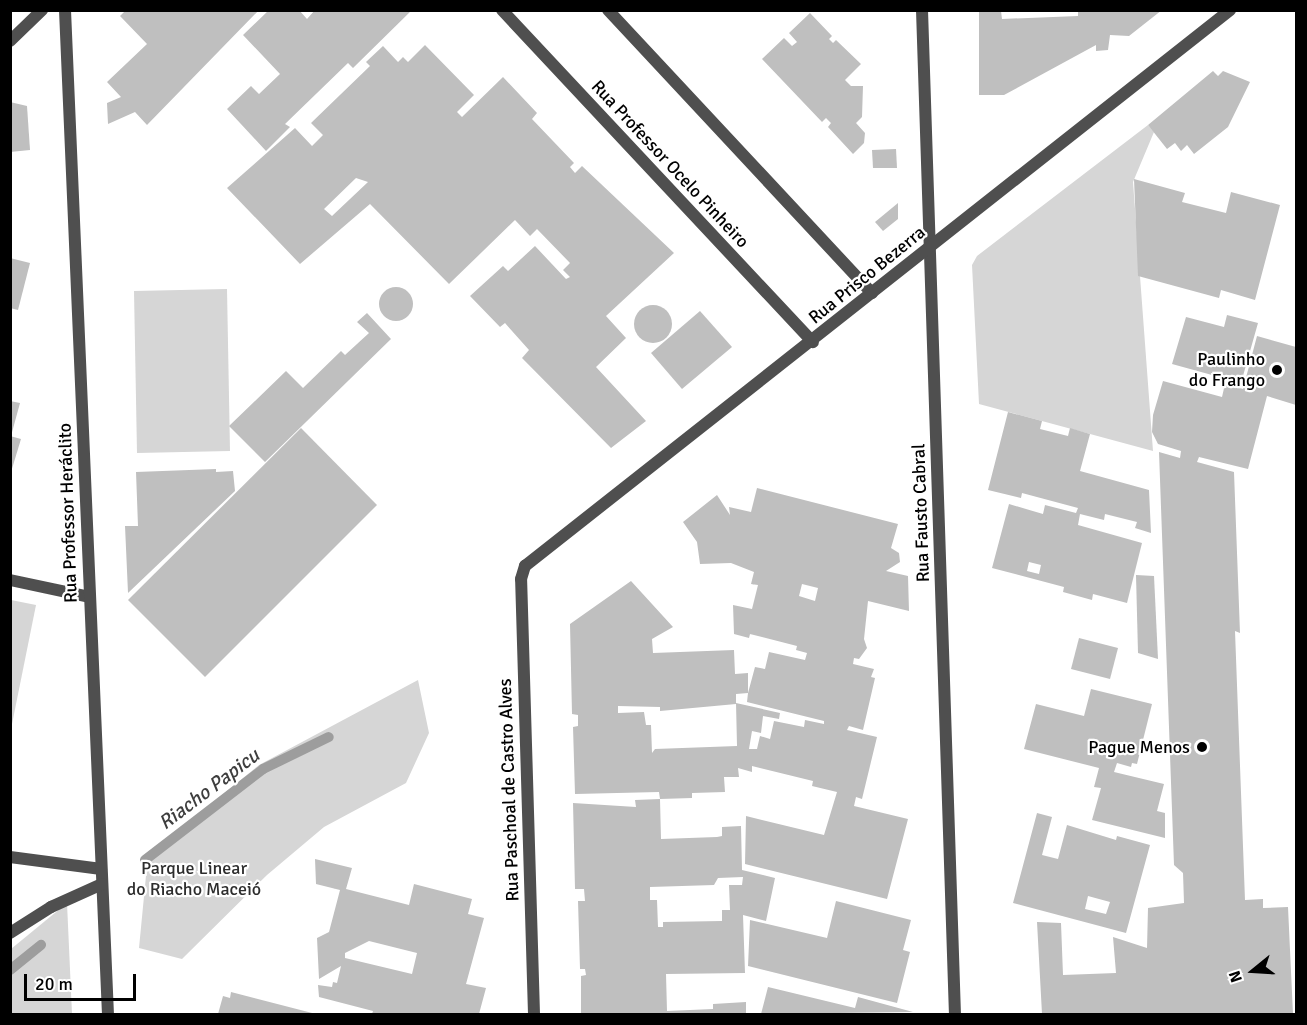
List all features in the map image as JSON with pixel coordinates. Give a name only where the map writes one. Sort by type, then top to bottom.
[{"type":"street","points":[[10,41],[42,10]]},
{"type":"street","name":"Rua Professor Heráclito","points":[[65,10],[108,1014]]},
{"type":"street","name":"Rua Professor Ocelo Pinheiro","points":[[502,10],[813,342]]},
{"type":"street","points":[[608,10],[872,293]]},
{"type":"street","name":"Rua Fausto Cabral","points":[[922,10],[955,1014]]},
{"type":"street","name":"Rua Prisco Bezerra","points":[[525,566],[813,342],[931,245],[1230,10]]},
{"type":"street","name":"Rua Paschoal de Castro Alves","points":[[525,566],[521,579],[534,1014]]},
{"type":"street","points":[[10,580],[89,597]]},
{"type":"street","points":[[10,857],[101,869]]},
{"type":"street","points":[[10,933],[51,907],[102,884]]},
{"type":"green space","points":[[1148,125],[1154,132],[1133,182],[1153,451],[979,404],[972,265],[977,256]]},
{"type":"green space","points":[[227,289],[230,451],[137,453],[134,291]]},
{"type":"green space","points":[[10,600],[36,605],[11,729]]},
{"type":"green space","name":"Parque Linear do Riacho Maceió","points":[[418,680],[429,733],[406,783],[324,827],[267,875],[182,959],[139,948],[148,855],[259,765]]},
{"type":"green space","points":[[67,903],[72,1014],[11,1014],[11,949]]},
{"type":"building","points":[[126,10],[259,10],[147,125],[135,112],[108,124],[107,103],[121,97],[107,82],[147,44],[120,16]]},
{"type":"building","points":[[269,10],[299,10],[307,19],[315,10],[412,10],[353,68],[348,63],[285,124],[290,127],[266,151],[227,109],[251,86],[259,94],[280,74],[243,35]]},
{"type":"building","points":[[979,10],[1001,11],[1002,19],[1078,16],[1078,10],[1162,10],[1129,36],[1110,35],[1108,50],[1096,51],[1096,45],[1004,95],[979,95]]},
{"type":"building","points":[[810,13],[832,36],[829,39],[833,43],[836,40],[861,64],[845,80],[851,86],[863,86],[862,117],[856,123],[865,133],[864,143],[853,154],[828,127],[831,123],[826,118],[822,122],[762,59],[784,38],[792,46],[797,42],[789,33]]},
{"type":"building","points":[[425,45],[474,95],[457,112],[462,117],[503,77],[537,113],[532,119],[574,163],[570,167],[575,173],[582,166],[674,253],[606,316],[626,338],[596,367],[646,421],[611,448],[522,358],[529,350],[505,323],[500,327],[470,296],[503,266],[508,271],[535,246],[566,279],[570,277],[563,270],[570,263],[537,229],[530,236],[515,220],[449,284],[370,204],[300,264],[227,188],[295,128],[312,146],[323,135],[311,123],[370,66],[366,62],[383,46],[398,62],[403,57],[408,62]],"holes":[[[356,178],[368,182],[332,216],[324,209]]]},
{"type":"building","points":[[1213,71],[1218,76],[1223,71],[1250,82],[1228,127],[1194,154],[1187,145],[1181,151],[1175,143],[1167,149],[1148,125]]},
{"type":"building","points":[[10,102],[27,106],[30,150],[10,152]]},
{"type":"building","points":[[896,149],[897,168],[873,168],[872,150]]},
{"type":"building","points":[[1134,179],[1185,193],[1182,202],[1226,213],[1231,192],[1280,205],[1255,300],[1221,290],[1219,298],[1138,276]]},
{"type":"building","points":[[898,203],[898,219],[883,231],[875,222]]},
{"type":"building","points":[[10,258],[30,263],[18,310],[10,308]]},
{"type":"building","points":[[396,287],[408,292],[413,304],[408,316],[396,321],[384,316],[379,304],[384,292]]},
{"type":"building","points":[[653,305],[667,310],[672,324],[667,338],[653,343],[639,338],[634,324],[639,310]]},
{"type":"building","points":[[700,311],[732,347],[682,389],[651,353]]},
{"type":"building","points":[[367,313],[391,339],[265,462],[229,426],[286,371],[303,388],[341,351],[345,355],[369,333],[357,322]]},
{"type":"building","points":[[1227,315],[1258,323],[1241,383],[1172,364],[1186,317],[1224,327]]},
{"type":"building","points":[[1257,336],[1296,347],[1296,405],[1267,396],[1248,469],[1199,457],[1197,462],[1234,472],[1240,633],[1235,631],[1245,900],[1263,899],[1263,908],[1288,907],[1293,1014],[1042,1014],[1037,922],[1061,923],[1063,975],[1116,973],[1113,937],[1147,948],[1148,908],[1184,903],[1183,873],[1174,865],[1159,452],[1180,458],[1181,451],[1158,444],[1152,432],[1153,415],[1163,381],[1222,397],[1225,384],[1243,389]]},
{"type":"building","points":[[10,401],[20,403],[11,436],[10,435]]},
{"type":"building","points":[[1008,412],[1042,421],[1040,429],[1068,436],[1070,428],[1090,434],[1080,471],[1149,490],[1151,533],[1135,528],[1137,522],[1105,514],[1104,520],[1080,514],[1078,525],[1142,543],[1127,603],[1093,594],[1092,600],[1063,592],[1064,587],[992,568],[1009,504],[1043,514],[1045,505],[1076,513],[1078,508],[1022,493],[1021,498],[988,490]],"holes":[[[1029,562],[1041,565],[1039,574],[1027,571]]]},
{"type":"building","points":[[301,428],[377,505],[205,677],[128,600]]},
{"type":"building","points":[[10,436],[21,439],[11,472],[10,472]]},
{"type":"building","points":[[216,469],[216,472],[233,471],[235,491],[128,593],[125,526],[138,526],[136,472]]},
{"type":"building","points":[[757,488],[898,524],[891,548],[899,553],[900,562],[886,571],[908,576],[909,611],[868,601],[864,639],[867,648],[859,659],[854,658],[853,664],[874,669],[871,677],[875,678],[863,730],[849,726],[847,730],[877,737],[862,799],[856,797],[854,806],[908,819],[887,899],[745,864],[746,816],[824,835],[837,792],[812,786],[813,781],[752,766],[752,772],[738,768],[739,777],[724,777],[725,792],[692,793],[692,798],[660,799],[659,792],[575,794],[573,727],[578,726],[578,715],[572,714],[570,624],[631,581],[673,627],[652,639],[653,653],[734,650],[735,674],[748,673],[748,693],[755,667],[765,669],[769,652],[805,660],[807,653],[796,650],[797,646],[750,634],[749,638],[734,634],[733,605],[752,609],[758,585],[751,584],[754,572],[731,563],[700,564],[697,542],[683,522],[717,495],[730,515],[729,507],[751,512]],"holes":[[[802,584],[818,588],[815,601],[799,596]],[[748,693],[747,702],[824,721],[824,724],[805,720],[804,727],[774,721],[770,739],[760,736],[757,749],[749,749],[752,731],[761,733],[763,716],[779,719],[780,713],[736,703],[736,694]],[[736,703],[737,746],[655,749],[652,753],[651,725],[646,725],[644,712],[618,713],[618,706],[660,707],[660,711]]]},
{"type":"building","points":[[1136,575],[1154,576],[1158,659],[1138,653]]},
{"type":"building","points":[[1079,638],[1118,648],[1110,679],[1071,669]]},
{"type":"building","points":[[1091,689],[1152,704],[1137,764],[1132,763],[1131,767],[1117,763],[1114,772],[1164,784],[1157,811],[1165,813],[1165,838],[1092,820],[1101,788],[1094,787],[1099,768],[1024,749],[1036,704],[1084,716]]},
{"type":"building","points":[[660,799],[661,839],[717,837],[722,836],[722,827],[741,826],[742,870],[775,878],[766,921],[743,915],[745,973],[666,974],[667,1011],[713,1009],[713,1004],[746,1002],[746,1014],[581,1014],[581,976],[586,975],[585,969],[580,969],[578,901],[585,901],[584,889],[575,889],[573,803],[636,807],[635,800]],"holes":[[[743,877],[742,885],[729,885],[730,910],[722,910],[722,921],[663,922],[663,927],[658,927],[657,900],[650,900],[650,887],[714,885],[718,878]]]},
{"type":"building","points":[[1037,813],[1052,817],[1042,855],[1058,859],[1067,825],[1116,840],[1117,836],[1150,845],[1126,933],[1013,903]],"holes":[[[1088,896],[1110,902],[1106,914],[1085,909]]]},
{"type":"building","points":[[315,859],[352,868],[346,889],[409,905],[414,884],[472,899],[468,914],[484,918],[466,984],[486,988],[479,1014],[372,1014],[373,1011],[319,997],[318,985],[332,987],[333,982],[337,983],[341,966],[319,979],[317,938],[329,932],[340,890],[316,884]],"holes":[[[369,941],[417,953],[412,974],[345,958],[345,953]]]},
{"type":"building","points":[[836,901],[911,920],[903,950],[910,952],[897,1003],[748,966],[750,920],[827,938]]},
{"type":"building","points":[[768,987],[855,1008],[858,997],[913,1012],[761,1014]]},
{"type":"building","points":[[231,992],[316,1014],[218,1014],[223,996],[230,998]]},
{"type":"waterway","name":"Riacho Papicu","points":[[145,860],[263,769],[329,737]]},
{"type":"waterway","name":"Riacho Papicu","points":[[10,970],[41,945]]},
{"type":"place","name":"Paulinho do Frango","points":[[1277,370]]},
{"type":"place","name":"Pague Menos","points":[[1202,747]]}]
